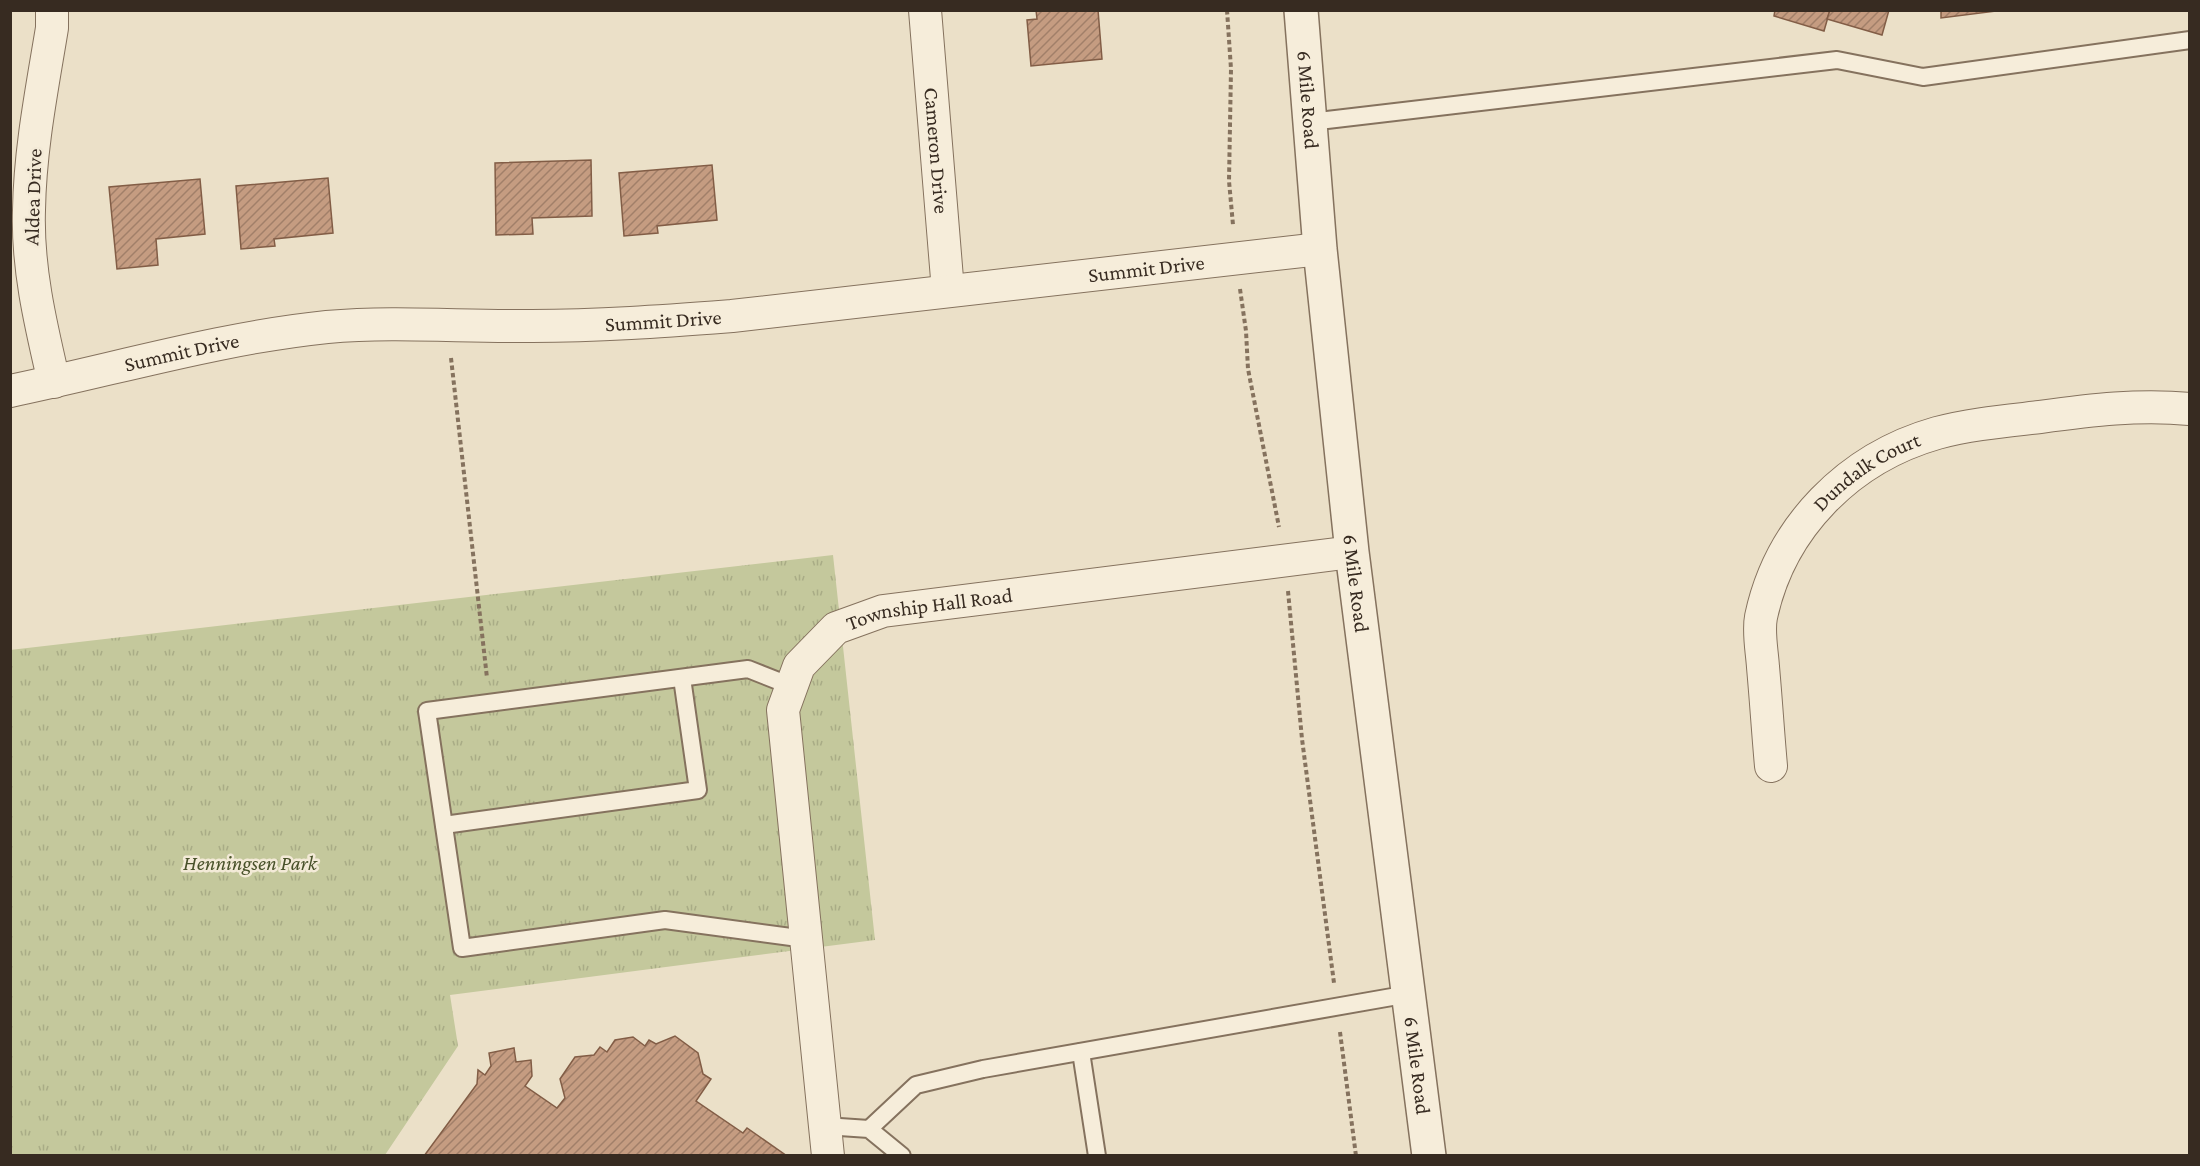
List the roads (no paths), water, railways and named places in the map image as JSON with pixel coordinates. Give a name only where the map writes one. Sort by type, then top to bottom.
[{"type":"street","name":"Aldea Drive","points":[[52,10],[52,28],[32,153],[28,212],[36,303],[54,382]]},
{"type":"street","name":"Cameron Drive","points":[[925,10],[948,291]]},
{"type":"street","name":"6 Mile Road","points":[[1301,10],[1320,249],[1353,552],[1429,1155]]},
{"type":"street","name":"Summit Drive","points":[[10,391],[224,342],[327,327],[410,323],[530,327],[641,323],[732,316],[1320,249]]},
{"type":"street","name":"Dundalk Court","points":[[1771,766],[1761,620],[1771,578],[1791,540],[1818,506],[1855,473],[1889,452],[1936,434],[1965,427],[2116,407],[2164,407],[2190,410]]},
{"type":"street","name":"Township Hall Road","points":[[826,1141],[783,710],[799,666],[836,628],[883,610],[1353,552]]},
{"type":"lane","points":[[1310,122],[1838,60],[1923,77],[2190,40]]},
{"type":"lane","points":[[791,686],[748,669],[427,711],[462,948],[665,920],[806,939]]},
{"type":"lane","points":[[444,825],[698,790],[682,678]]},
{"type":"lane","points":[[826,1141],[869,1129],[916,1085],[983,1069],[1409,994]]},
{"type":"lane","points":[[1081,1052],[1097,1155]]},
{"type":"lane","points":[[869,1129],[902,1155]]},
{"type":"park label","name":"Henningsen Park","points":[[250,863]]}]
